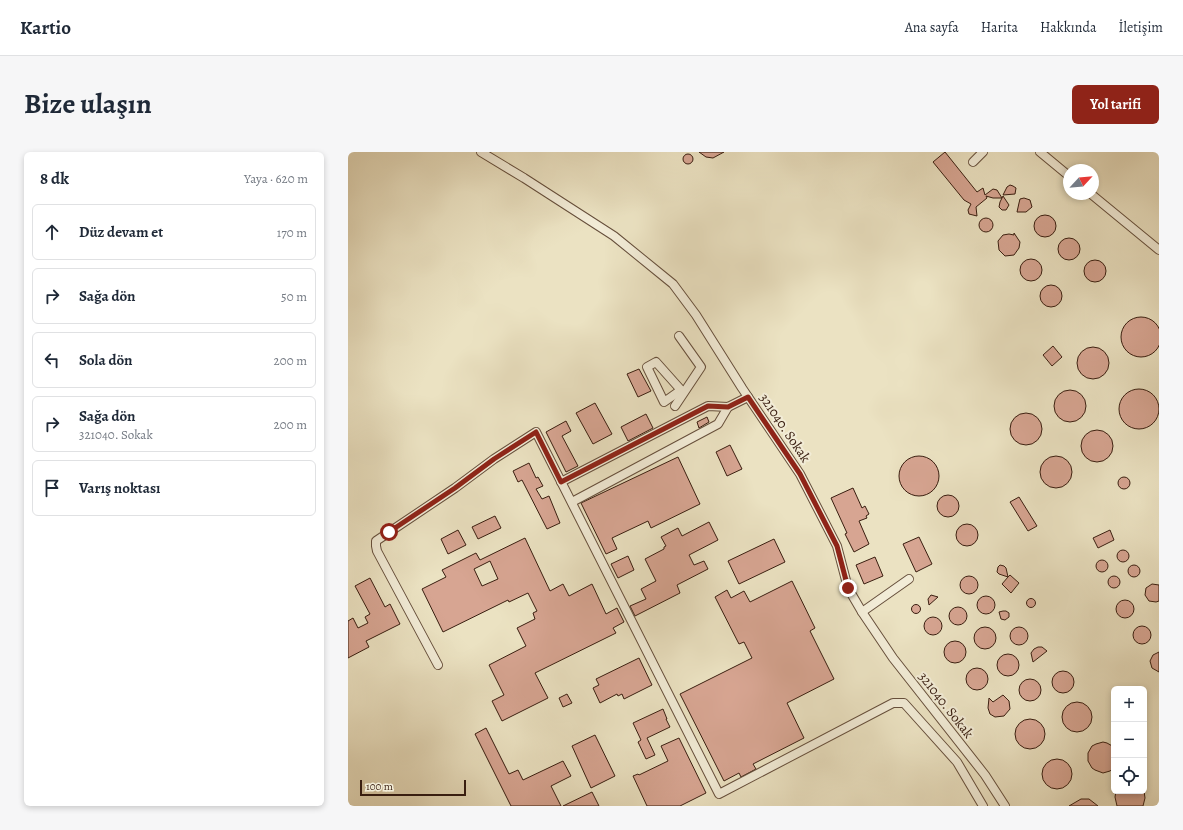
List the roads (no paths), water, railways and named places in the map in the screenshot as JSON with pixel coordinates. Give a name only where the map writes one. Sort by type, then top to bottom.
[{"type":"street","name":"321040. Sokak","points":[[481,152],[614,236],[673,284],[696,315],[748,397],[800,474],[837,546],[848,588],[862,612],[893,658],[985,775],[1004,806]]},
{"type":"street","points":[[973,162],[983,152]]},
{"type":"street","points":[[1040,152],[1063,171]]},
{"type":"street","points":[[1098,200],[1159,250]]},
{"type":"street","points":[[675,406],[701,367],[679,336]]},
{"type":"street","points":[[656,362],[681,390],[670,397],[664,402],[647,367],[656,362]]},
{"type":"street","points":[[670,397],[682,419]]},
{"type":"street","points":[[561,482],[708,406],[728,407],[748,397]]},
{"type":"street","points":[[572,502],[718,424],[728,407]]},
{"type":"street","points":[[438,664],[377,551],[376,541],[455,488],[494,459],[536,432],[719,794],[893,703],[904,703],[957,762],[983,806]]},
{"type":"street","points":[[862,612],[909,579]]}]
